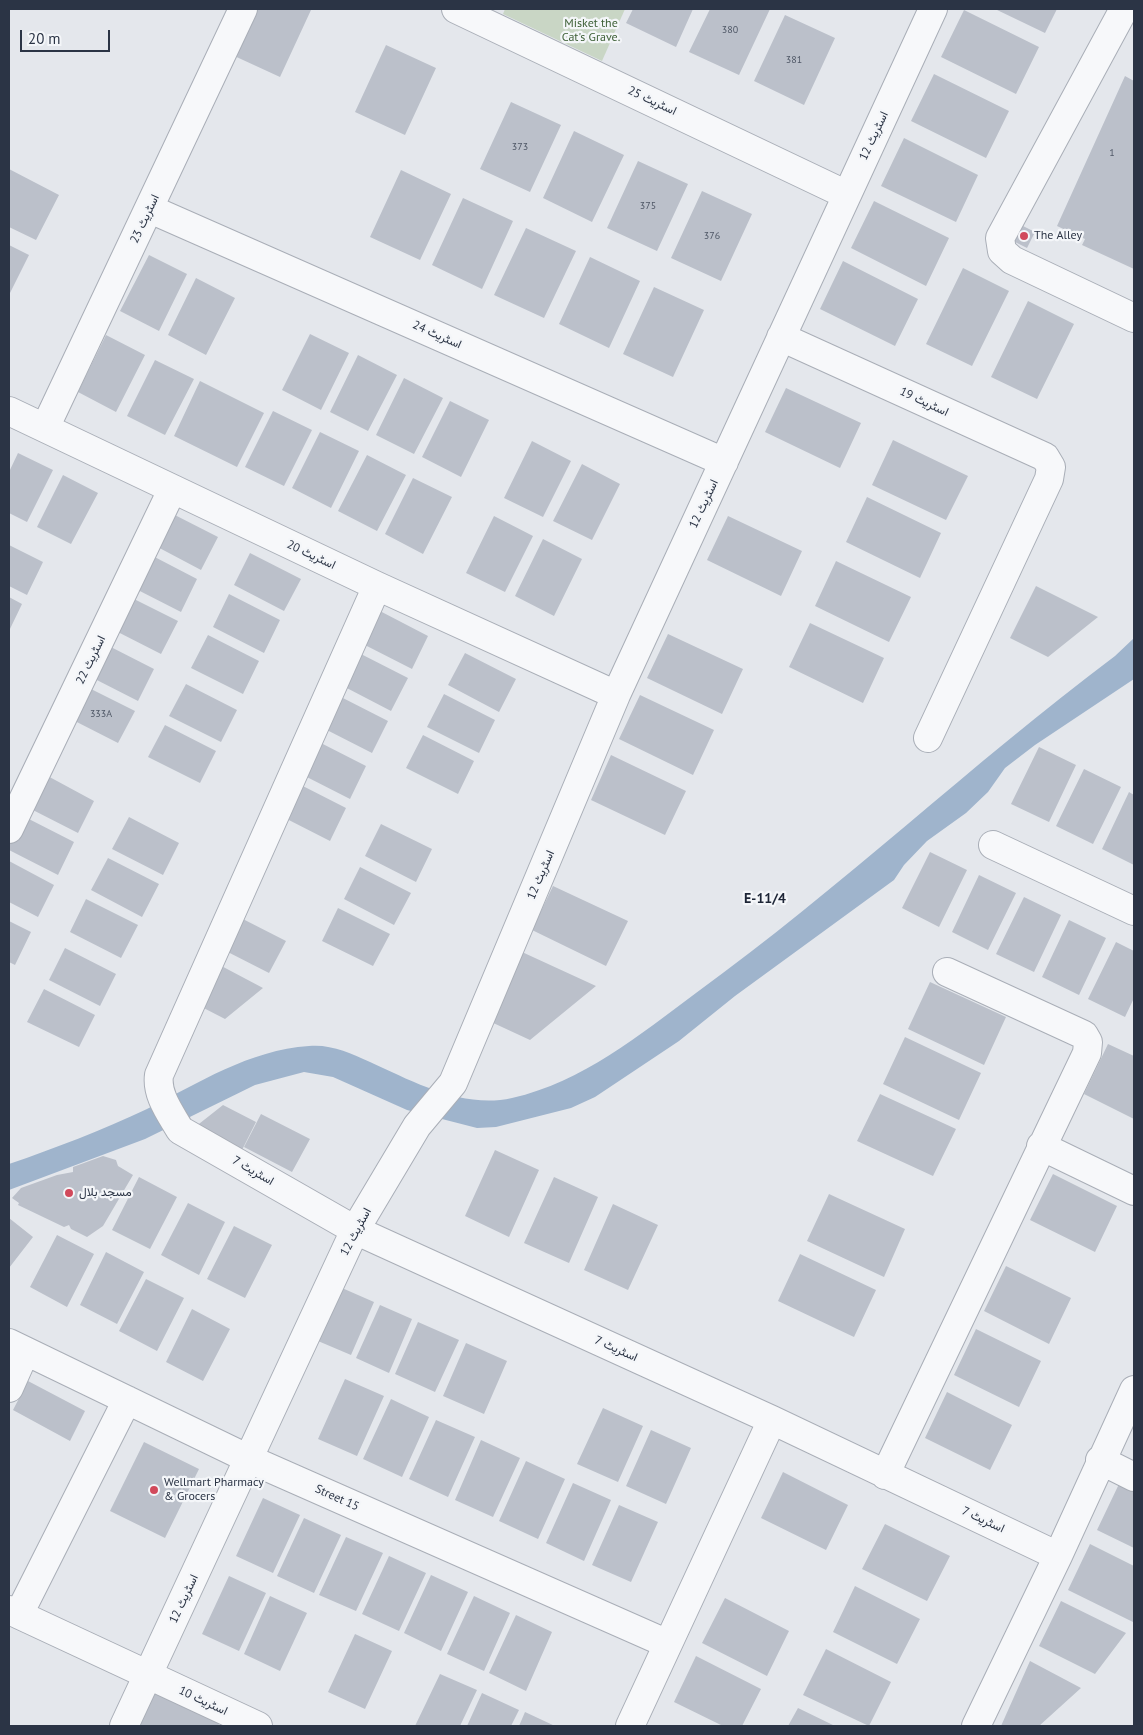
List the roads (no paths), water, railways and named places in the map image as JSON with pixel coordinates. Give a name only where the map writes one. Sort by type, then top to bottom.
[{"type":"street","name":"اسٹریٹ 23","points":[[45,428],[243,9]]},
{"type":"street","name":"اسٹریٹ 25","points":[[456,9],[847,195]]},
{"type":"street","name":"اسٹریٹ 12","points":[[124,1726],[355,1230],[417,1126],[453,1083],[616,695],[933,9]]},
{"type":"street","points":[[1124,9],[1000,238],[1002,251],[1012,260],[1134,318]]},
{"type":"street","name":"اسٹریٹ 24","points":[[150,209],[724,462]]},
{"type":"street","name":"اسٹریٹ 19","points":[[781,337],[1045,457],[1051,467],[1049,479],[928,738]]},
{"type":"street","name":"اسٹریٹ 20","points":[[9,411],[377,586],[616,695]]},
{"type":"street","name":"اسٹریٹ 22","points":[[9,829],[172,490]]},
{"type":"street","name":"اسٹریٹ 7","points":[[377,586],[159,1075],[159,1087],[164,1103],[180,1130],[355,1230],[772,1420],[1058,1556]]},
{"type":"street","points":[[993,845],[1134,912]]},
{"type":"street","points":[[885,1475],[1087,1053],[1088,1042],[1084,1034],[947,972]]},
{"type":"street","points":[[1042,1146],[1134,1191]]},
{"type":"street","points":[[9,1388],[17,1347]]},
{"type":"street","name":"Street 15","points":[[17,1347],[249,1459],[668,1644]]},
{"type":"street","points":[[976,1726],[1058,1556],[1100,1460],[1134,1390]]},
{"type":"street","points":[[14,1612],[127,1400]]},
{"type":"street","points":[[630,1726],[772,1420]]},
{"type":"street","points":[[1100,1460],[1134,1477]]},
{"type":"street","name":"اسٹریٹ 10","points":[[14,1612],[258,1726]]},
{"type":"water","points":[[1134,638],[1134,679],[1035,745],[1005,768],[988,792],[966,813],[927,841],[904,865],[894,880],[735,996],[679,1041],[595,1097],[571,1108],[496,1127],[477,1128],[407,1110],[333,1077],[304,1072],[255,1085],[145,1139],[9,1190],[9,1164],[113,1124],[147,1109],[225,1069],[266,1054],[287,1049],[309,1046],[333,1048],[355,1055],[439,1092],[475,1100],[512,1098],[538,1091],[563,1081],[609,1055],[653,1025],[750,953],[1009,739],[1115,656]]},
{"type":"place","name":"The Alley","points":[[1024,236]]},
{"type":"place","name":"مسجد بلال","points":[[69,1193]]},
{"type":"place","name":"Wellmart Pharmacy & Grocers","points":[[154,1490]]},
{"type":"district","name":"E-11/4","points":[[765,899]]},
{"type":"park label","name":"Misket the Cat's Grave.","points":[[591,31]]}]
